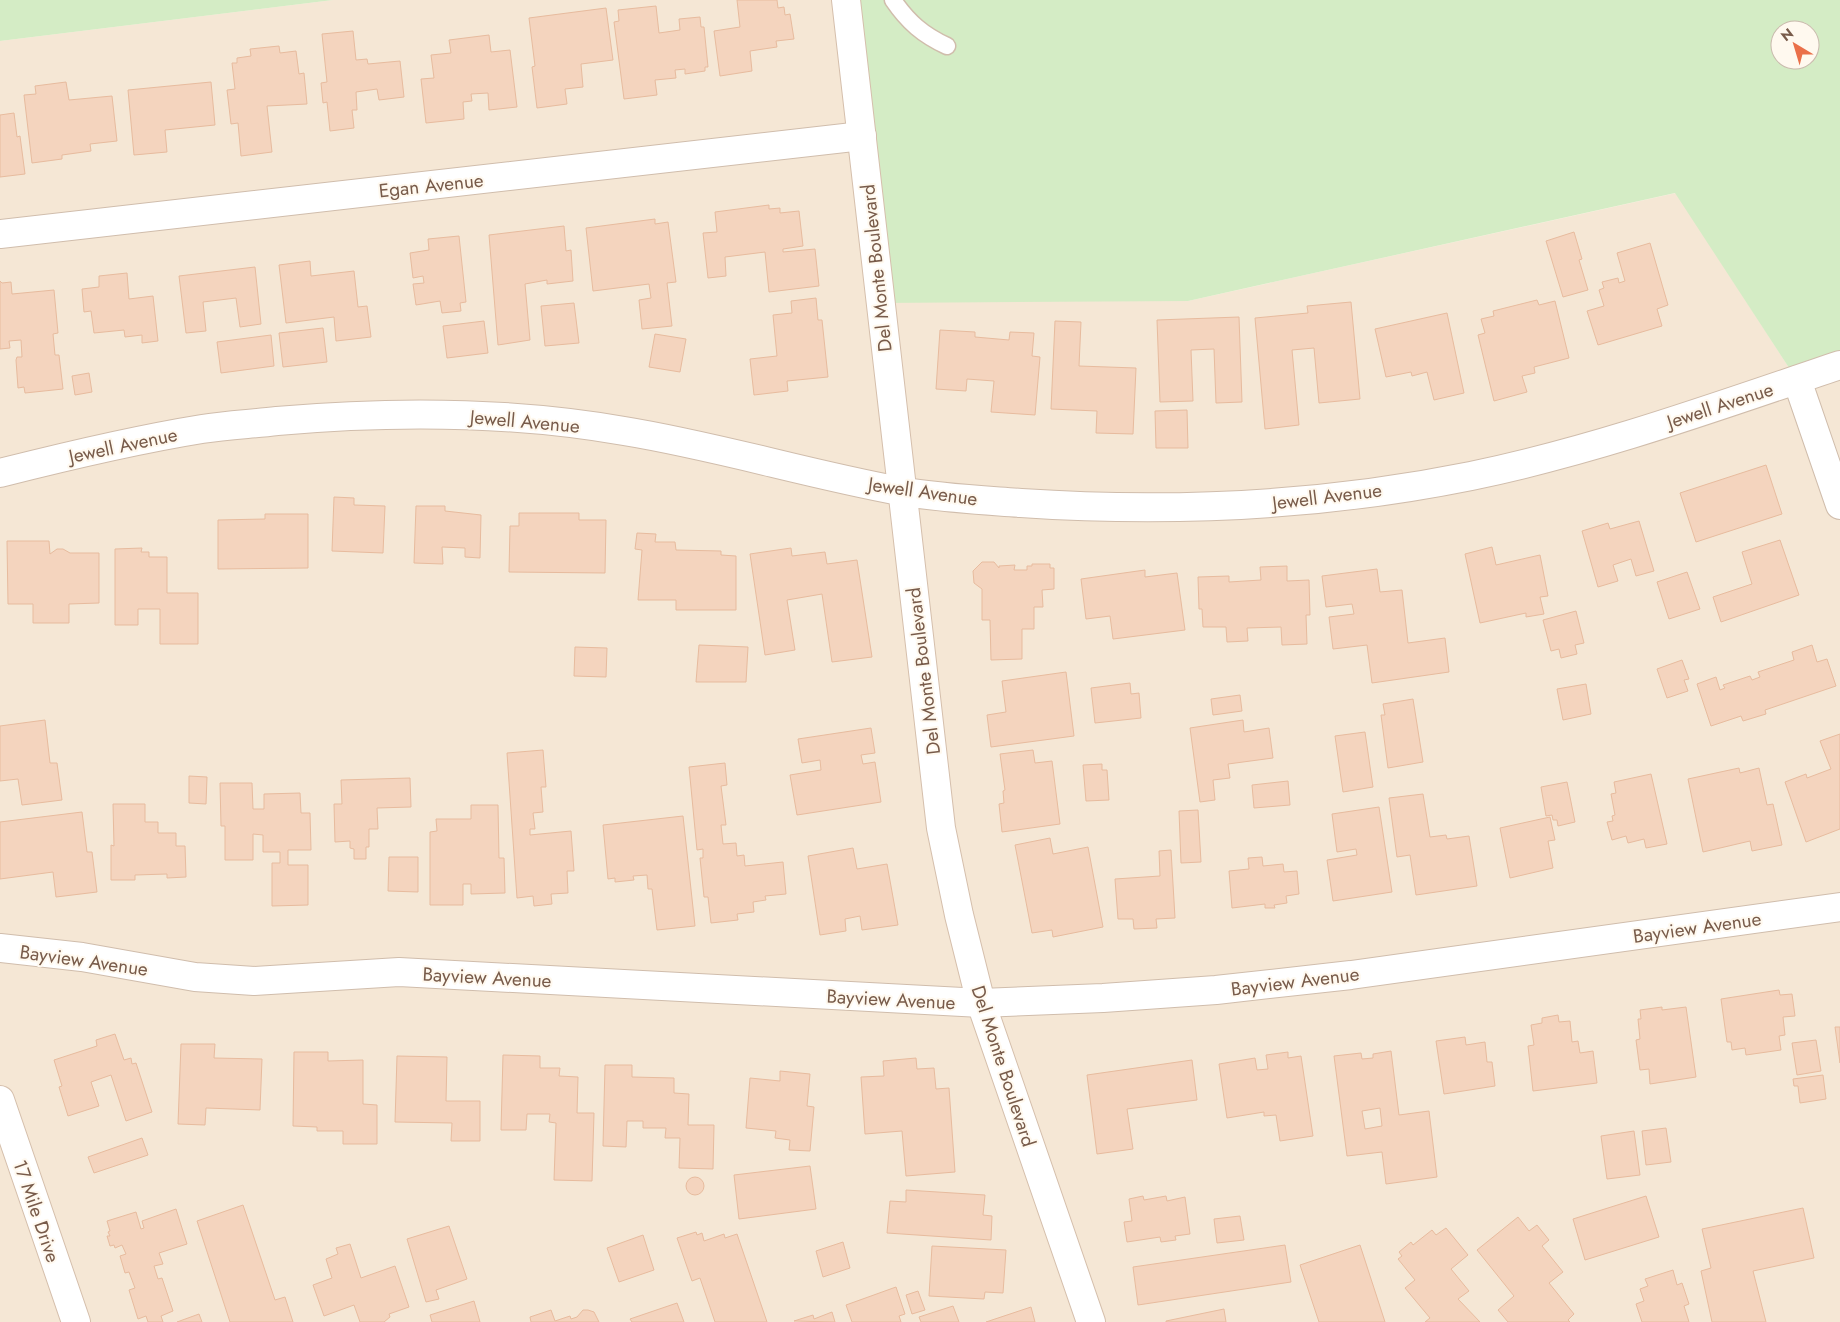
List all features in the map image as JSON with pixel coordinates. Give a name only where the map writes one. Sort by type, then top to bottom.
[{"type":"street","name":"Del Monte Boulevard","points":[[846,0],[941,828],[959,915],[982,1003],[1090,1322]]},
{"type":"street","name":"Egan Avenue","points":[[0,234],[862,136]]},
{"type":"street","name":"Jewell Avenue","points":[[0,473],[116,444],[208,428],[354,414],[436,414],[556,422],[620,430],[903,492],[1022,503],[1140,508],[1220,507],[1340,496],[1470,476],[1611,441],[1840,365]]},
{"type":"street","points":[[1797,380],[1840,505]]},
{"type":"street","name":"Bayview Avenue","points":[[0,948],[82,957],[195,977],[254,981],[399,972],[982,1003],[1103,998],[1216,990],[1351,975],[1840,907]]},
{"type":"street","name":"17 Mile Drive","points":[[0,1100],[76,1322]]},
{"type":"lane","points":[[894,0],[911,24],[923,34],[947,46]]},
{"type":"shaded area","points":[[333,0],[846,0],[1188,301],[1676,193],[1797,380],[1840,365],[1840,1322],[0,1322],[0,41]]},
{"type":"green space","points":[[0,0],[333,0],[0,41]]},
{"type":"green space","points":[[846,0],[1840,0],[1840,365],[1797,380],[1675,193],[1188,301],[880,303]]},
{"type":"building","points":[[737,0],[777,0],[778,8],[784,7],[785,15],[790,14],[794,39],[776,41],[777,47],[750,51],[752,71],[720,76],[714,31],[740,27]]},
{"type":"building","points":[[656,6],[659,33],[680,30],[679,19],[700,17],[701,27],[704,27],[708,67],[705,67],[705,71],[685,74],[685,69],[675,70],[676,78],[655,80],[657,95],[624,99],[614,22],[619,21],[618,10]]},
{"type":"building","points":[[606,8],[613,60],[581,64],[583,87],[565,89],[567,104],[537,108],[532,67],[535,66],[529,18]]},
{"type":"building","points":[[353,31],[356,60],[367,59],[368,64],[400,61],[404,97],[379,100],[377,89],[356,92],[357,110],[352,110],[354,128],[330,131],[327,102],[323,103],[321,83],[327,82],[322,34]]},
{"type":"building","points":[[489,35],[491,52],[510,50],[517,107],[489,110],[488,93],[471,94],[472,101],[463,102],[464,119],[426,123],[421,79],[434,78],[431,55],[451,53],[449,40]]},
{"type":"building","points":[[279,46],[280,53],[296,51],[299,74],[304,73],[307,104],[267,106],[272,152],[241,156],[238,123],[231,124],[227,90],[235,89],[232,63],[237,63],[237,58],[251,56],[250,49]]},
{"type":"building","points":[[66,82],[69,100],[112,96],[117,141],[90,144],[91,151],[62,155],[62,159],[32,163],[24,95],[36,94],[35,86]]},
{"type":"building","points":[[211,82],[215,125],[165,130],[167,152],[134,155],[128,90]]},
{"type":"building","points":[[14,113],[17,137],[20,136],[25,174],[0,177],[0,115]]},
{"type":"building","points":[[769,205],[769,209],[780,208],[780,213],[799,211],[803,246],[783,249],[783,252],[815,249],[819,286],[769,292],[765,252],[725,257],[726,276],[708,278],[703,233],[717,232],[715,212]]},
{"type":"building","points":[[655,219],[655,224],[668,222],[676,282],[667,283],[672,326],[642,329],[639,300],[651,298],[649,284],[593,291],[586,228]]},
{"type":"building","points":[[564,226],[566,251],[571,250],[573,281],[547,284],[547,280],[525,284],[530,340],[498,345],[489,235]]},
{"type":"building","points":[[1574,232],[1582,259],[1579,260],[1588,290],[1563,297],[1546,241]]},
{"type":"building","points":[[459,236],[466,302],[460,303],[461,311],[442,313],[440,301],[416,305],[413,284],[424,283],[423,276],[413,278],[410,253],[429,250],[428,239]]},
{"type":"building","points":[[1650,243],[1668,305],[1657,309],[1662,326],[1598,345],[1587,311],[1604,306],[1599,290],[1604,288],[1602,282],[1618,278],[1619,283],[1625,281],[1617,253]]},
{"type":"building","points":[[310,261],[311,276],[354,271],[358,307],[367,306],[371,337],[336,341],[334,317],[286,323],[279,265]]},
{"type":"building","points":[[255,267],[261,324],[240,327],[236,298],[203,302],[206,331],[186,333],[179,276]]},
{"type":"building","points":[[127,273],[129,299],[153,296],[158,341],[142,343],[142,335],[125,337],[124,330],[94,333],[91,311],[84,312],[82,289],[99,287],[99,276]]},
{"type":"building","points":[[0,281],[2,283],[11,282],[12,294],[54,290],[58,333],[53,334],[55,355],[59,355],[63,389],[25,393],[24,387],[18,388],[16,360],[17,357],[22,357],[21,340],[9,341],[10,348],[0,349]]},
{"type":"building","points":[[816,298],[818,320],[822,320],[828,377],[787,381],[788,391],[754,395],[750,359],[777,356],[773,315],[792,313],[791,301]]},
{"type":"building","points":[[1537,300],[1539,305],[1555,301],[1569,358],[1534,367],[1535,373],[1522,376],[1527,392],[1494,401],[1478,335],[1485,333],[1481,319],[1494,316],[1493,311]]},
{"type":"building","points":[[1351,302],[1360,399],[1319,403],[1314,348],[1292,350],[1299,425],[1265,429],[1255,318],[1308,313],[1307,306]]},
{"type":"building","points":[[574,303],[579,343],[545,346],[541,306]]},
{"type":"building","points":[[1447,313],[1464,393],[1434,400],[1427,372],[1412,376],[1411,372],[1386,377],[1375,329]]},
{"type":"building","points":[[1239,317],[1242,402],[1216,403],[1214,349],[1191,350],[1193,401],[1160,402],[1157,320]]},
{"type":"building","points":[[484,321],[488,353],[447,358],[443,326]]},
{"type":"building","points":[[1055,321],[1081,322],[1079,366],[1136,368],[1133,434],[1096,433],[1097,411],[1051,409]]},
{"type":"building","points":[[323,328],[327,362],[283,367],[279,333]]},
{"type":"building","points":[[940,330],[975,332],[975,337],[1009,340],[1010,332],[1034,333],[1032,356],[1040,357],[1035,415],[991,412],[994,381],[967,379],[966,391],[936,389]]},
{"type":"building","points":[[655,334],[686,339],[680,372],[649,367]]},
{"type":"building","points":[[271,335],[274,366],[221,373],[217,342]]},
{"type":"building","points":[[89,373],[92,392],[75,395],[72,376]]},
{"type":"building","points":[[1187,410],[1188,448],[1156,448],[1155,411]]},
{"type":"building","points":[[1766,465],[1782,514],[1696,542],[1680,493]]},
{"type":"building","points":[[334,497],[354,498],[354,505],[385,506],[383,553],[332,551]]},
{"type":"building","points":[[416,506],[445,506],[445,511],[481,515],[480,558],[465,557],[465,548],[442,547],[443,564],[414,563]]},
{"type":"building","points":[[519,513],[579,513],[579,520],[606,520],[605,573],[509,572],[510,526],[519,526]]},
{"type":"building","points":[[265,514],[308,514],[308,568],[218,569],[218,520],[265,519]]},
{"type":"building","points":[[1639,521],[1654,571],[1636,576],[1631,559],[1613,565],[1618,581],[1598,587],[1582,531],[1608,523],[1610,529]]},
{"type":"building","points":[[637,533],[656,534],[655,542],[675,542],[676,550],[721,551],[721,555],[736,556],[736,610],[676,610],[676,600],[638,600],[642,550],[635,549]]},
{"type":"building","points":[[1780,540],[1799,595],[1721,622],[1713,597],[1752,584],[1742,552]]},
{"type":"building","points":[[7,541],[49,541],[50,554],[57,549],[63,549],[70,553],[99,553],[99,603],[69,604],[69,623],[33,623],[33,604],[8,604]]},
{"type":"building","points":[[1492,547],[1496,565],[1540,555],[1548,596],[1540,597],[1544,614],[1526,617],[1526,613],[1480,623],[1465,554]]},
{"type":"building","points":[[142,548],[141,552],[149,552],[149,557],[167,557],[167,593],[198,593],[198,644],[160,644],[160,609],[138,609],[138,625],[115,625],[115,549]]},
{"type":"building","points":[[791,548],[792,556],[825,552],[827,564],[857,560],[872,657],[832,662],[822,594],[787,600],[795,650],[765,655],[750,554]]},
{"type":"building","points":[[982,562],[994,562],[999,568],[999,566],[1015,565],[1014,570],[1027,570],[1027,566],[1032,566],[1032,564],[1050,564],[1050,568],[1054,568],[1054,589],[1042,590],[1043,607],[1034,607],[1034,629],[1022,629],[1022,659],[991,660],[990,620],[982,620],[982,589],[974,583],[973,571]]},
{"type":"building","points":[[1287,566],[1287,581],[1309,580],[1310,615],[1306,615],[1307,644],[1282,645],[1281,627],[1247,628],[1248,641],[1227,642],[1226,627],[1203,627],[1202,609],[1199,609],[1198,577],[1229,576],[1229,582],[1261,580],[1260,567]]},
{"type":"building","points":[[1377,569],[1380,592],[1402,590],[1408,643],[1445,638],[1449,672],[1372,683],[1367,645],[1333,649],[1329,617],[1354,614],[1352,604],[1326,607],[1322,576]]},
{"type":"building","points":[[1145,570],[1145,577],[1177,573],[1185,630],[1113,639],[1110,616],[1086,619],[1081,579]]},
{"type":"building","points":[[1687,572],[1700,609],[1669,619],[1657,582]]},
{"type":"building","points":[[1576,611],[1584,643],[1575,645],[1577,654],[1561,658],[1559,649],[1551,651],[1543,620]]},
{"type":"building","points":[[699,645],[748,647],[746,682],[696,682]]},
{"type":"building","points":[[1812,645],[1817,662],[1827,659],[1836,686],[1765,710],[1766,714],[1743,721],[1741,716],[1711,726],[1697,684],[1716,677],[1720,690],[1725,688],[1723,685],[1750,676],[1752,680],[1760,677],[1758,672],[1794,660],[1792,652]]},
{"type":"building","points":[[575,647],[607,648],[606,677],[574,676]]},
{"type":"building","points":[[1682,660],[1689,679],[1684,680],[1688,691],[1667,698],[1657,669]]},
{"type":"building","points":[[1066,672],[1074,736],[991,747],[987,715],[1006,712],[1002,681]]},
{"type":"building","points":[[1130,683],[1131,694],[1139,693],[1141,718],[1095,723],[1091,688]]},
{"type":"building","points":[[1586,684],[1591,714],[1563,720],[1557,689]]},
{"type":"building","points":[[1240,695],[1242,711],[1213,715],[1211,699]]},
{"type":"building","points":[[1413,699],[1423,762],[1388,768],[1381,715],[1385,715],[1383,704]]},
{"type":"building","points":[[45,720],[50,763],[57,763],[62,800],[22,805],[18,779],[0,781],[0,726]]},
{"type":"building","points":[[1243,720],[1244,732],[1269,728],[1273,758],[1228,764],[1230,778],[1213,780],[1215,800],[1200,802],[1190,728]]},
{"type":"building","points":[[871,728],[875,753],[861,755],[863,764],[875,762],[881,802],[797,815],[790,775],[821,770],[820,760],[802,763],[798,739]]},
{"type":"building","points":[[1365,732],[1373,787],[1343,792],[1335,736]]},
{"type":"building","points":[[1840,734],[1840,829],[1806,842],[1785,782],[1806,774],[1807,778],[1831,769],[1820,741]]},
{"type":"building","points":[[543,750],[546,787],[541,787],[543,812],[533,813],[535,829],[530,829],[530,835],[571,831],[574,871],[567,871],[568,893],[551,894],[552,904],[534,906],[533,896],[517,898],[507,753]]},
{"type":"building","points":[[1033,750],[1035,763],[1052,761],[1060,824],[1002,832],[999,804],[1004,803],[1003,791],[1005,790],[1000,754]]},
{"type":"building","points":[[725,763],[727,785],[721,786],[726,825],[721,825],[723,844],[736,843],[737,856],[744,855],[745,866],[783,862],[786,894],[765,896],[766,900],[753,902],[754,912],[737,914],[738,920],[711,923],[708,897],[704,897],[700,858],[703,858],[703,849],[697,850],[689,767]]},
{"type":"building","points":[[1102,764],[1102,770],[1107,770],[1109,800],[1086,801],[1083,765]]},
{"type":"building","points":[[1739,768],[1740,773],[1759,768],[1767,805],[1773,804],[1782,845],[1752,851],[1750,841],[1703,852],[1688,779]]},
{"type":"building","points":[[1651,774],[1667,844],[1646,848],[1644,839],[1628,843],[1626,836],[1612,840],[1607,822],[1613,821],[1612,816],[1615,815],[1611,794],[1616,793],[1614,782]]},
{"type":"building","points":[[189,776],[207,777],[206,804],[189,803]]},
{"type":"building","points":[[410,778],[411,807],[377,808],[378,829],[369,829],[369,847],[366,847],[366,859],[354,859],[354,849],[350,848],[350,841],[335,842],[334,804],[342,804],[341,780]]},
{"type":"building","points":[[1288,781],[1290,805],[1254,808],[1252,785]]},
{"type":"building","points":[[1567,782],[1575,822],[1558,826],[1557,820],[1553,820],[1552,815],[1546,816],[1541,787]]},
{"type":"building","points":[[220,783],[252,783],[253,809],[264,809],[264,794],[300,793],[301,813],[310,813],[311,850],[288,850],[288,865],[308,865],[308,905],[272,906],[272,863],[280,863],[280,852],[263,852],[263,835],[253,834],[253,860],[225,860],[225,826],[221,826]]},
{"type":"building","points":[[1423,794],[1430,837],[1446,835],[1447,839],[1469,836],[1477,886],[1416,895],[1410,855],[1397,857],[1389,798]]},
{"type":"building","points":[[113,804],[145,804],[145,822],[158,822],[158,833],[176,833],[176,846],[185,846],[186,877],[167,878],[167,874],[135,875],[135,880],[111,880],[111,845],[114,846]]},
{"type":"building","points":[[471,805],[498,805],[499,858],[504,858],[505,893],[471,894],[471,884],[463,884],[463,905],[430,905],[430,832],[437,831],[436,819],[471,819]]},
{"type":"building","points":[[1379,807],[1392,892],[1333,901],[1327,860],[1357,855],[1356,849],[1337,852],[1332,814]]},
{"type":"building","points":[[1198,810],[1201,862],[1181,863],[1179,811]]},
{"type":"building","points":[[82,812],[87,852],[92,852],[97,892],[56,897],[53,872],[0,879],[0,822]]},
{"type":"building","points":[[683,816],[695,926],[657,930],[652,889],[648,889],[647,875],[633,876],[634,880],[615,882],[615,878],[608,879],[603,825]]},
{"type":"building","points":[[1550,817],[1555,840],[1548,841],[1553,868],[1510,878],[1500,828]]},
{"type":"building","points":[[1050,838],[1053,854],[1088,847],[1103,927],[1053,937],[1052,930],[1032,933],[1015,845]]},
{"type":"building","points":[[853,848],[857,869],[887,864],[898,925],[862,930],[860,916],[845,919],[846,931],[820,935],[808,856]]},
{"type":"building","points":[[1171,850],[1175,918],[1156,919],[1157,928],[1134,929],[1133,919],[1118,919],[1115,879],[1160,876],[1159,851]]},
{"type":"building","points":[[389,857],[418,857],[418,892],[388,891]]},
{"type":"building","points":[[1262,857],[1263,866],[1283,864],[1284,872],[1297,871],[1299,894],[1286,896],[1287,903],[1274,905],[1275,908],[1265,908],[1265,904],[1232,908],[1229,871],[1249,869],[1248,858]]},
{"type":"building","points":[[1779,990],[1780,995],[1792,994],[1795,1016],[1783,1017],[1785,1035],[1779,1036],[1781,1050],[1746,1055],[1745,1048],[1732,1050],[1731,1042],[1727,1042],[1721,999]]},
{"type":"building","points":[[1662,1007],[1662,1010],[1686,1007],[1696,1077],[1650,1084],[1649,1069],[1640,1070],[1636,1040],[1640,1039],[1638,1019],[1641,1019],[1640,1010]]},
{"type":"building","points":[[1558,1015],[1559,1022],[1570,1021],[1572,1042],[1578,1041],[1580,1053],[1593,1051],[1597,1083],[1533,1091],[1528,1046],[1534,1045],[1531,1025],[1542,1023],[1542,1018]]},
{"type":"building","points":[[1835,1027],[1840,1027],[1840,1063]]},
{"type":"building","points":[[115,1034],[124,1060],[131,1058],[132,1064],[136,1063],[152,1112],[126,1121],[111,1075],[91,1082],[99,1106],[68,1116],[59,1087],[62,1086],[54,1060],[97,1046],[96,1040]]},
{"type":"building","points":[[1465,1037],[1466,1045],[1485,1042],[1487,1062],[1492,1062],[1495,1086],[1444,1094],[1436,1041]]},
{"type":"building","points":[[1816,1040],[1821,1071],[1797,1075],[1792,1043]]},
{"type":"building","points":[[181,1044],[215,1044],[214,1058],[262,1059],[260,1110],[206,1108],[205,1125],[178,1124]]},
{"type":"building","points":[[1391,1051],[1399,1115],[1429,1111],[1437,1177],[1386,1184],[1382,1152],[1347,1156],[1334,1056],[1361,1053],[1362,1059],[1373,1058],[1373,1054]],"holes":[[[1380,1108],[1382,1126],[1365,1129],[1362,1111]]]},
{"type":"building","points":[[294,1052],[328,1052],[328,1061],[363,1060],[363,1104],[377,1105],[377,1144],[343,1144],[343,1131],[317,1131],[317,1127],[293,1126]]},
{"type":"building","points":[[1288,1052],[1288,1058],[1301,1056],[1313,1136],[1280,1141],[1276,1115],[1264,1116],[1264,1112],[1227,1118],[1219,1064],[1255,1058],[1257,1070],[1268,1069],[1266,1055]]},
{"type":"building","points":[[503,1055],[540,1056],[540,1068],[560,1068],[559,1076],[578,1077],[577,1113],[594,1113],[592,1181],[554,1180],[556,1123],[549,1122],[550,1114],[527,1114],[526,1130],[501,1130]]},
{"type":"building","points":[[397,1056],[447,1057],[446,1101],[480,1101],[480,1141],[451,1141],[452,1123],[395,1122]]},
{"type":"building","points":[[916,1058],[917,1069],[934,1068],[936,1089],[949,1088],[955,1172],[906,1176],[902,1131],[865,1134],[861,1077],[884,1076],[883,1061]]},
{"type":"building","points":[[1192,1060],[1197,1100],[1127,1109],[1133,1149],[1097,1154],[1087,1075]]},
{"type":"building","points":[[605,1065],[632,1065],[632,1077],[674,1078],[674,1093],[689,1094],[688,1125],[714,1125],[713,1169],[679,1168],[680,1138],[665,1138],[666,1128],[643,1128],[643,1121],[627,1121],[626,1147],[603,1146]]},
{"type":"building","points":[[780,1071],[810,1074],[807,1106],[814,1107],[810,1151],[789,1150],[790,1140],[775,1138],[776,1131],[746,1128],[750,1078],[780,1081]]},
{"type":"building","points":[[1823,1075],[1826,1099],[1800,1103],[1798,1086],[1794,1086],[1793,1079]]},
{"type":"building","points":[[1666,1128],[1671,1162],[1646,1165],[1642,1131]]},
{"type":"building","points":[[1634,1131],[1640,1175],[1607,1179],[1601,1136]]},
{"type":"building","points":[[142,1138],[148,1155],[94,1173],[88,1157]]},
{"type":"building","points":[[810,1166],[816,1209],[739,1219],[734,1175]]},
{"type":"building","points":[[691,1177],[699,1177],[704,1182],[702,1193],[691,1195],[686,1190],[686,1182]]},
{"type":"building","points":[[906,1190],[985,1195],[983,1215],[992,1216],[991,1240],[887,1233],[890,1201],[906,1202]]},
{"type":"building","points":[[1143,1196],[1144,1200],[1166,1196],[1167,1201],[1185,1197],[1190,1234],[1175,1236],[1176,1240],[1161,1242],[1160,1237],[1127,1242],[1124,1222],[1132,1221],[1129,1199]]},
{"type":"building","points":[[1646,1196],[1659,1237],[1585,1260],[1573,1219]]},
{"type":"building","points":[[243,1205],[275,1300],[285,1297],[293,1322],[230,1322],[197,1221]]},
{"type":"building","points":[[1803,1208],[1814,1258],[1753,1271],[1766,1322],[1712,1322],[1701,1271],[1711,1268],[1702,1229]]},
{"type":"building","points":[[176,1209],[187,1244],[159,1253],[163,1264],[154,1266],[158,1279],[162,1278],[173,1311],[161,1316],[163,1322],[148,1322],[146,1316],[138,1319],[129,1290],[135,1288],[129,1272],[125,1273],[120,1256],[126,1254],[122,1245],[115,1248],[114,1245],[110,1246],[107,1236],[110,1236],[108,1232],[110,1231],[107,1221],[136,1212],[141,1229],[144,1228],[142,1221]]},
{"type":"building","points":[[1240,1216],[1244,1240],[1217,1243],[1214,1219]]},
{"type":"building","points":[[1518,1217],[1529,1231],[1537,1225],[1549,1240],[1542,1246],[1563,1272],[1549,1283],[1574,1314],[1568,1320],[1570,1322],[1508,1322],[1498,1310],[1514,1296],[1477,1250]]},
{"type":"building","points":[[449,1226],[467,1279],[436,1290],[439,1299],[426,1302],[407,1239]]},
{"type":"building","points":[[1446,1228],[1468,1255],[1451,1269],[1469,1291],[1458,1299],[1480,1322],[1425,1322],[1430,1318],[1405,1288],[1415,1280],[1398,1259],[1402,1256],[1399,1252],[1411,1242],[1413,1245],[1432,1230],[1436,1235]]},
{"type":"building","points":[[696,1232],[697,1235],[702,1233],[704,1241],[724,1234],[725,1238],[737,1234],[767,1322],[715,1322],[700,1278],[692,1281],[677,1238]]},
{"type":"building","points":[[643,1235],[654,1270],[619,1282],[607,1248]]},
{"type":"building","points":[[843,1242],[850,1268],[823,1277],[816,1251]]},
{"type":"building","points":[[350,1244],[361,1278],[395,1266],[409,1307],[389,1314],[390,1317],[384,1322],[360,1322],[354,1305],[324,1316],[313,1285],[332,1278],[326,1259],[338,1254],[336,1248]]},
{"type":"building","points":[[1285,1245],[1291,1282],[1138,1305],[1133,1267]]},
{"type":"building","points":[[1360,1245],[1385,1322],[1319,1322],[1300,1265]]},
{"type":"building","points":[[932,1246],[1006,1250],[1003,1293],[985,1292],[984,1299],[929,1296]]},
{"type":"building","points":[[1673,1270],[1677,1285],[1682,1283],[1689,1304],[1684,1306],[1689,1322],[1642,1322],[1636,1304],[1644,1301],[1640,1289],[1648,1286],[1645,1279]]},
{"type":"building","points":[[896,1287],[905,1314],[899,1316],[901,1322],[852,1322],[846,1305]]},
{"type":"building","points":[[918,1291],[925,1310],[912,1314],[906,1295]]},
{"type":"building","points":[[474,1301],[480,1322],[432,1322],[430,1315]]},
{"type":"building","points":[[677,1303],[684,1322],[632,1322],[630,1319]]},
{"type":"building","points":[[953,1306],[959,1322],[921,1322],[919,1317]]},
{"type":"building","points":[[1031,1307],[1035,1322],[986,1322]]},
{"type":"building","points":[[1224,1309],[1226,1322],[1166,1322],[1166,1321]]},
{"type":"building","points":[[551,1310],[555,1321],[570,1316],[571,1319],[577,1317],[583,1310],[588,1310],[594,1312],[599,1322],[531,1322],[530,1317]]},
{"type":"building","points":[[832,1312],[835,1322],[794,1321],[813,1315],[814,1319]]},
{"type":"building","points":[[199,1314],[202,1322],[177,1322]]}]
